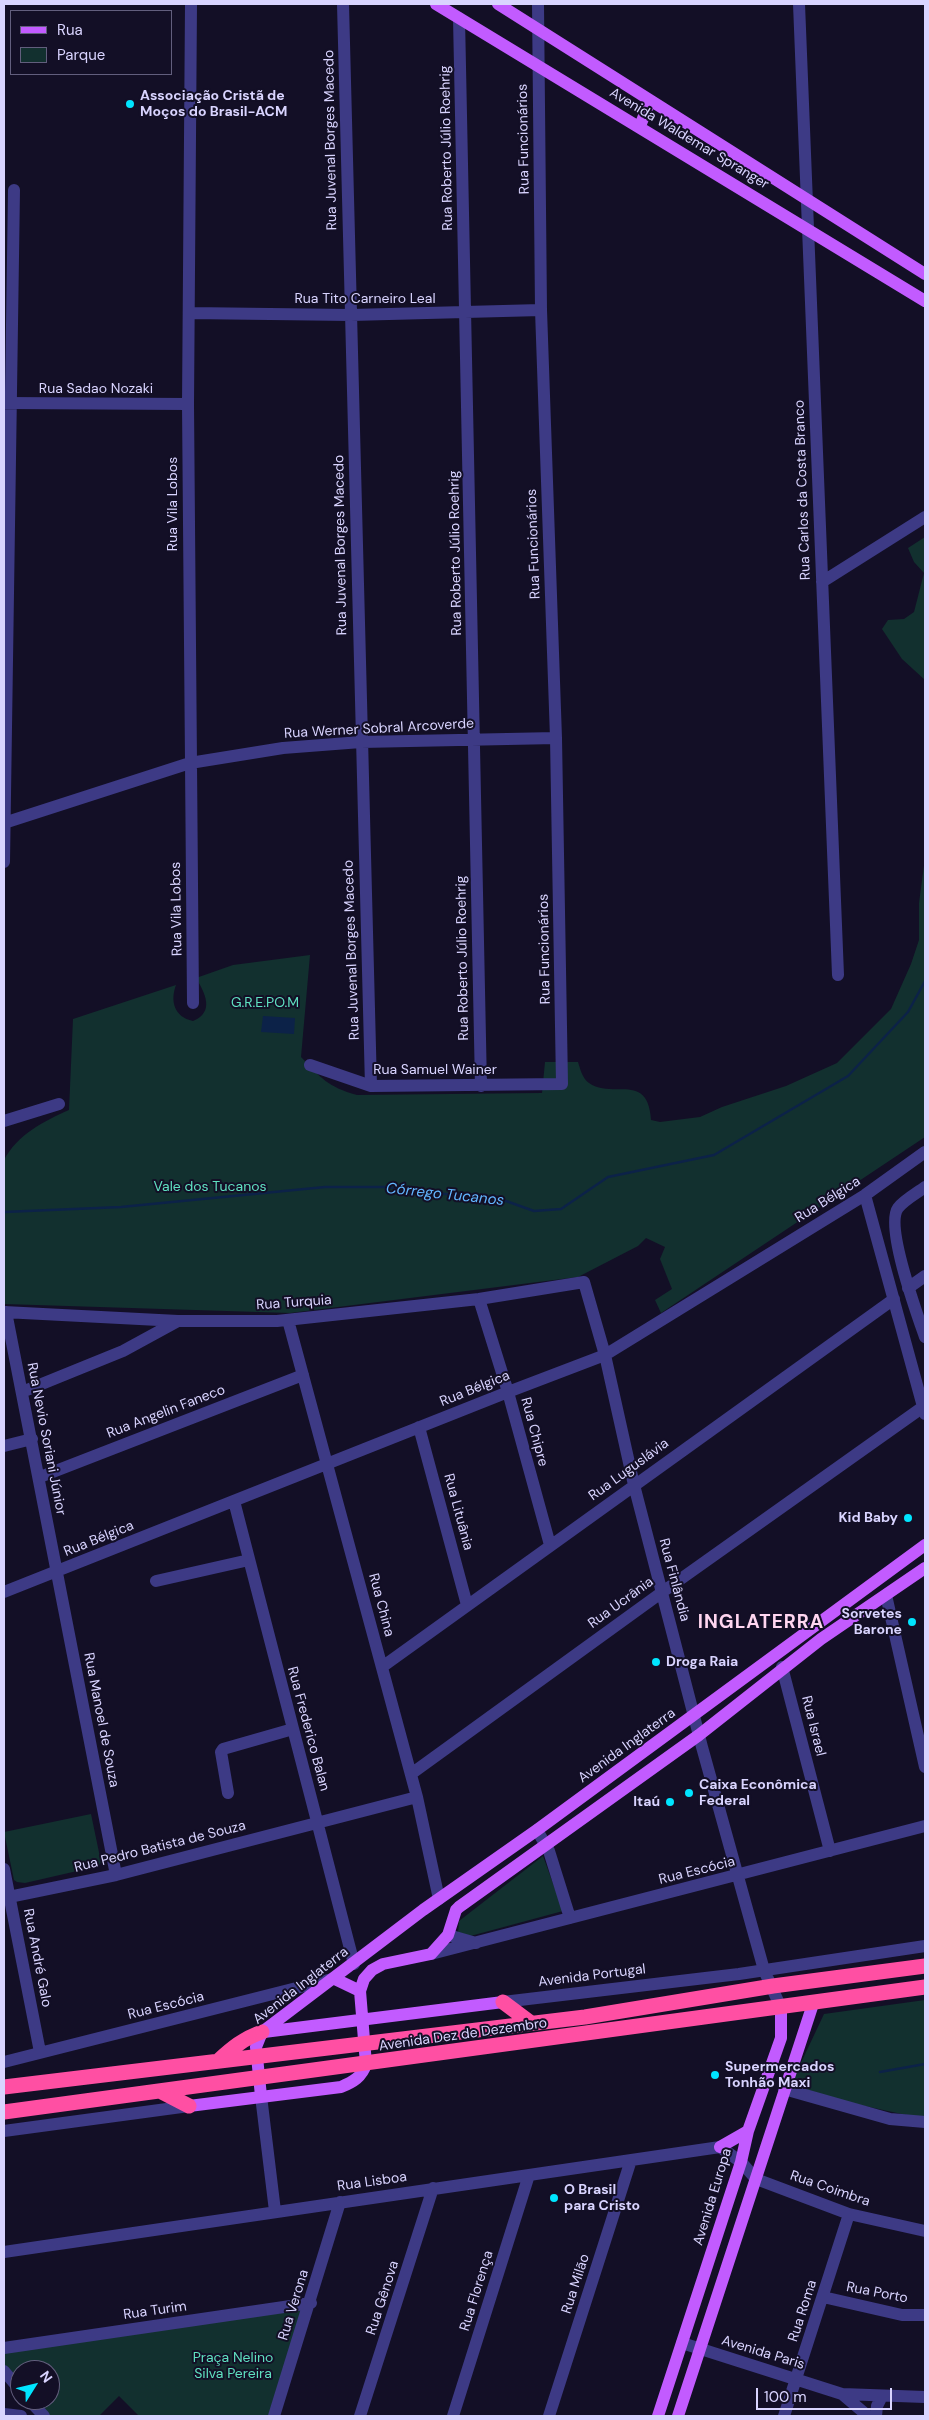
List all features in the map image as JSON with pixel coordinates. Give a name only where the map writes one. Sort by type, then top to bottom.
[{"type":"highway","name":"Avenida Dez de Dezembro","points":[[4,2087],[585,2017],[773,1986],[925,1966]]},
{"type":"highway","name":"Avenida Dez de Dezembro","points":[[4,2112],[813,2004],[925,1987]]},
{"type":"highway","points":[[503,2002],[531,2023]]},
{"type":"highway","points":[[217,2061],[250,2036],[262,2032]]},
{"type":"highway","points":[[160,2091],[188,2106]]},
{"type":"main road","name":"Avenida Waldemar Spranger","points":[[436,4],[640,126],[925,301]]},
{"type":"main road","name":"Avenida Waldemar Spranger","points":[[498,4],[925,274]]},
{"type":"main road","points":[[640,126],[650,101]]},
{"type":"main road","name":"Avenida Inglaterra","points":[[261,2096],[256,2047],[262,2032],[439,1900],[925,1545]]},
{"type":"main road","points":[[188,2106],[341,2087],[355,2081],[364,2071],[366,2064],[360,1991],[364,1979],[372,1970],[383,1964],[431,1954],[448,1935],[456,1910],[698,1734],[782,1667],[925,1568]]},
{"type":"main road","points":[[826,1617],[835,1629]]},
{"type":"main road","points":[[812,1628],[821,1639]]},
{"type":"main road","points":[[439,1900],[447,1908],[456,1910]]},
{"type":"main road","points":[[335,1979],[360,1991]]},
{"type":"main road","name":"Avenida Portugal","points":[[262,2032],[503,2002]]},
{"type":"main road","points":[[678,2416],[813,2004]]},
{"type":"main road","name":"Avenida Europa","points":[[658,2416],[740,2162],[748,2131],[781,2038],[780,2008]]},
{"type":"main road","points":[[720,2147],[748,2131]]},
{"type":"street","name":"Rua Vila Lobos","points":[[190,4],[190,313],[188,404],[193,1003]]},
{"type":"street","name":"Rua Juvenal Borges Macedo","points":[[343,4],[371,1086]]},
{"type":"street","name":"Rua Funcionários","points":[[538,4],[541,310],[556,738],[562,1084]]},
{"type":"street","name":"Rua Carlos da Costa Branco","points":[[798,4],[838,975]]},
{"type":"street","name":"Rua Roberto Júlio Roehrig","points":[[459,18],[481,1086]]},
{"type":"street","points":[[4,862],[7,403],[14,190]]},
{"type":"street","name":"Rua Tito Carneiro Leal","points":[[190,313],[351,315],[541,310]]},
{"type":"street","name":"Rua Sadao Nozaki","points":[[7,403],[188,404]]},
{"type":"street","points":[[822,582],[925,517]]},
{"type":"street","name":"Rua Werner Sobral Arcoverde","points":[[4,823],[190,763],[283,748],[361,742],[556,738]]},
{"type":"street","name":"Rua Samuel Wainer","points":[[310,1065],[371,1086],[562,1084]]},
{"type":"street","points":[[4,1121],[59,1104]]},
{"type":"street","name":"Rua Bélgica","points":[[4,1592],[605,1355],[865,1195],[925,1152]]},
{"type":"street","points":[[925,1187],[898,1207],[893,1220],[908,1288],[925,1337]]},
{"type":"street","points":[[865,1195],[924,1411]]},
{"type":"street","points":[[908,1288],[925,1276]]},
{"type":"street","name":"Rua Finlândia","points":[[584,1282],[605,1355],[634,1484],[698,1734],[764,1970],[773,1986]]},
{"type":"street","name":"Rua Turquia","points":[[5,1312],[178,1321],[288,1320],[479,1299],[584,1282]]},
{"type":"street","name":"Rua Luguslávia","points":[[382,1667],[894,1298]]},
{"type":"street","name":"Rua Chipre","points":[[479,1299],[508,1392],[550,1545]]},
{"type":"street","name":"Rua Nevio Soriani Júnior","points":[[5,1312],[40,1477],[56,1572]]},
{"type":"street","name":"Rua China","points":[[288,1320],[411,1774],[439,1900]]},
{"type":"street","points":[[22,1392],[123,1351],[178,1321]]},
{"type":"street","name":"Rua Angelin Faneco","points":[[40,1477],[303,1375]]},
{"type":"street","name":"Rua Ucrânia","points":[[411,1774],[661,1593],[924,1411]]},
{"type":"street","name":"Rua Lituânia","points":[[420,1427],[467,1605]]},
{"type":"street","points":[[4,1446],[32,1439]]},
{"type":"street","name":"Rua Frederico Balan","points":[[234,1501],[354,1964]]},
{"type":"street","points":[[156,1581],[249,1560]]},
{"type":"street","name":"Rua Manoel de Souza","points":[[56,1572],[116,1875]]},
{"type":"street","points":[[886,1595],[925,1767]]},
{"type":"street","name":"Rua Israel","points":[[782,1667],[830,1851]]},
{"type":"street","points":[[228,1793],[221,1752],[223,1750],[293,1729]]},
{"type":"street","name":"Rua Pedro Batista de Souza","points":[[9,1898],[116,1875],[317,1822],[417,1798]]},
{"type":"street","name":"Rua Escócia","points":[[431,1954],[925,1826]]},
{"type":"street","points":[[537,1830],[547,1845],[570,1918]]},
{"type":"street","name":"Rua André Galo","points":[[4,1869],[40,2052]]},
{"type":"street","points":[[448,1935],[476,1943]]},
{"type":"street","name":"Avenida Portugal","points":[[503,2002],[764,1970],[925,1946]]},
{"type":"street","name":"Rua Escócia","points":[[4,2062],[335,1979]]},
{"type":"street","name":"Avenida Europa","points":[[773,1986],[780,2008]]},
{"type":"street","points":[[784,2088],[890,2119],[925,2122]]},
{"type":"street","points":[[261,2096],[275,2211]]},
{"type":"street","points":[[4,2131],[188,2106]]},
{"type":"street","points":[[720,2147],[740,2162],[756,2179]]},
{"type":"street","name":"Rua Lisboa","points":[[4,2252],[720,2147]]},
{"type":"street","name":"Rua Milão","points":[[549,2416],[631,2160]]},
{"type":"street","name":"Rua Florença","points":[[453,2416],[528,2175]]},
{"type":"street","name":"Rua Coimbra","points":[[756,2179],[849,2214],[925,2230]]},
{"type":"street","name":"Rua Gênova","points":[[360,2416],[433,2188]]},
{"type":"street","name":"Rua Verona","points":[[274,2416],[340,2202]]},
{"type":"street","name":"Rua Roma","points":[[784,2416],[849,2214]]},
{"type":"street","name":"Rua Porto","points":[[823,2297],[902,2315],[925,2315]]},
{"type":"street","name":"Rua Turim","points":[[4,2348],[310,2303]]},
{"type":"street","name":"Avenida Paris","points":[[682,2343],[797,2378],[842,2394],[868,2416]]},
{"type":"street","points":[[842,2394],[925,2397]]},
{"type":"street","points":[[876,2416],[876,2406],[882,2396]]},
{"type":"street","points":[[4,2414],[21,2416]]},
{"type":"green space","points":[[925,537],[925,680],[902,659],[882,629],[888,620],[904,619],[914,612],[924,573],[914,562],[908,548]]},
{"type":"green space","name":"Vale dos Tucanos","points":[[925,858],[925,1137],[661,1313],[655,1300],[672,1289],[660,1259],[665,1247],[646,1238],[638,1246],[578,1277],[290,1313],[4,1304],[4,1160],[16,1143],[24,1136],[41,1124],[69,1110],[73,1019],[176,985],[173,997],[175,1008],[181,1016],[193,1021],[204,1013],[206,1007],[205,996],[196,978],[233,965],[310,955],[301,1057],[320,1076],[339,1089],[357,1095],[542,1093],[545,1062],[578,1062],[583,1076],[589,1083],[608,1089],[636,1091],[643,1096],[648,1105],[651,1120],[660,1122],[700,1117],[722,1107],[786,1086],[837,1063],[891,1009],[911,964],[919,940],[919,903]]},
{"type":"green space","points":[[91,1814],[101,1862],[99,1866],[25,1883],[14,1880],[4,1832]]},
{"type":"green space","points":[[543,1856],[563,1911],[463,1938],[458,1933],[459,1921]]},
{"type":"green space","points":[[925,2000],[925,2119],[860,2105],[790,2086],[824,2014]]},
{"type":"green space","name":"Praça Nelino Silva Pereira","points":[[310,2303],[268,2416],[139,2416],[119,2396],[99,2416],[45,2416],[39,2410],[60,2410],[60,2360],[10,2360],[10,2378],[4,2371],[4,2348]]},
{"type":"water","points":[[263,1016],[295,1018],[294,1034],[261,1032]]},
{"type":"waterway","name":"Córrego Tucanos","points":[[4,1212],[121,1207],[325,1187],[385,1187],[506,1201],[534,1211],[561,1209],[608,1177],[714,1155],[848,1076],[908,1012],[925,981]]},
{"type":"waterway","points":[[880,2072],[925,2064]]},
{"type":"place","name":"Associação Cristã de Moços do Brasil-ACM","points":[[130,104]]},
{"type":"place","name":"Kid Baby","points":[[908,1518]]},
{"type":"place","name":"Sorvetes Barone","points":[[912,1622]]},
{"type":"place","name":"Droga Raia","points":[[656,1662]]},
{"type":"place","name":"Caixa Econômica Federal","points":[[689,1793]]},
{"type":"place","name":"Itaú","points":[[670,1802]]},
{"type":"place","name":"Supermercados Tonhão Maxi","points":[[715,2075]]},
{"type":"place","name":"O Brasil para Cristo","points":[[554,2198]]},
{"type":"district","name":"INGLATERRA","points":[[761,1623]]},
{"type":"park label","name":"G.R.E.PO.M","points":[[265,1003]]}]
